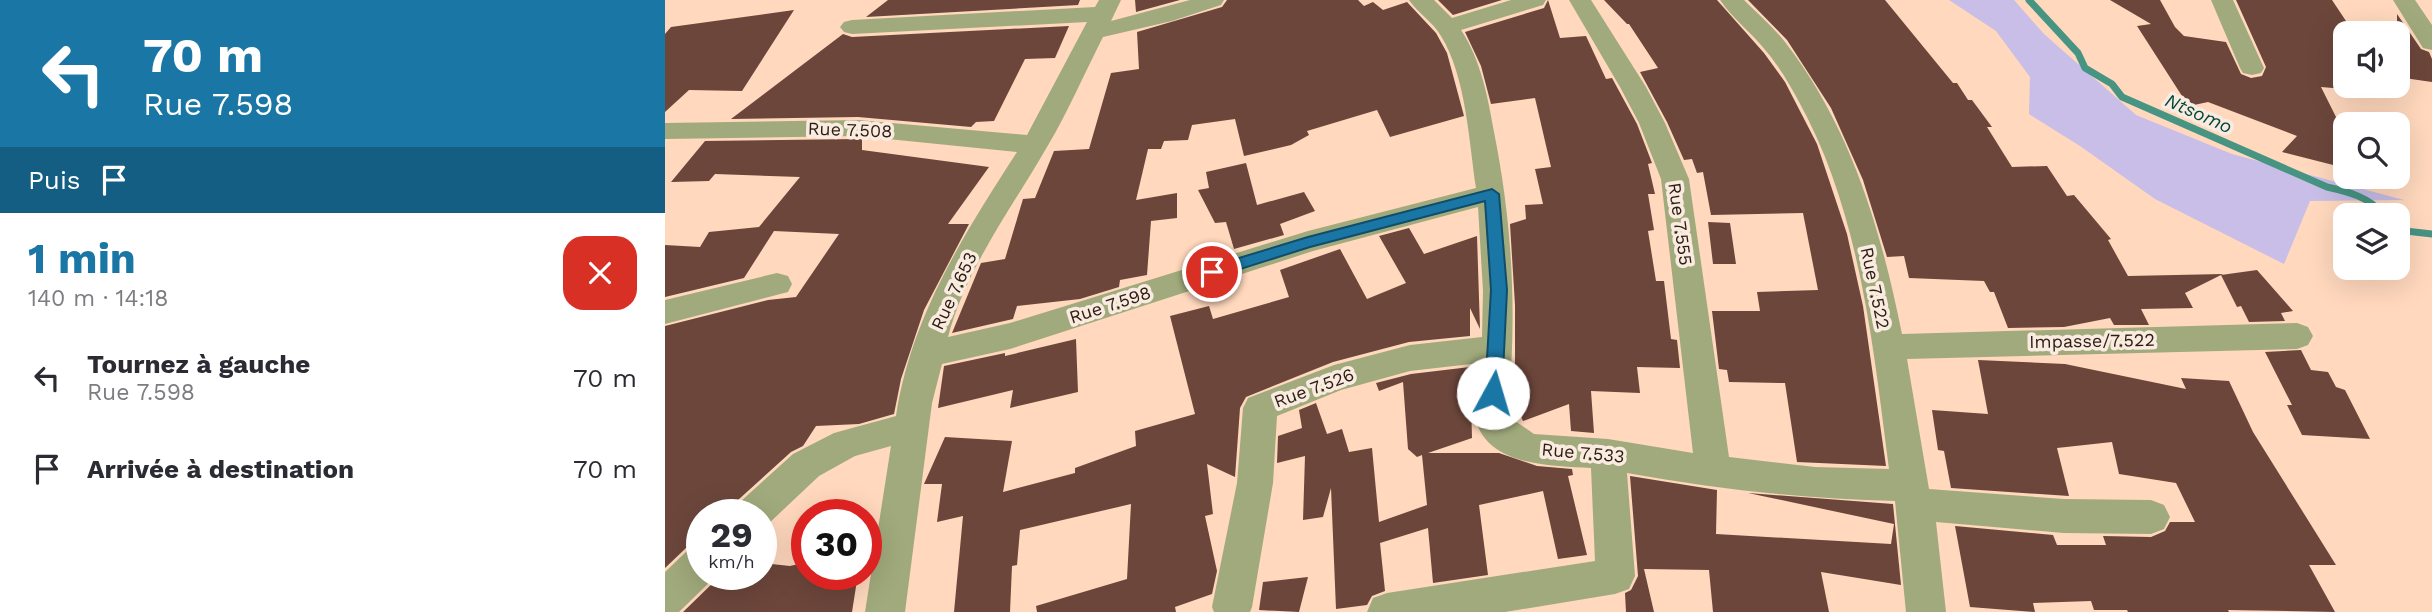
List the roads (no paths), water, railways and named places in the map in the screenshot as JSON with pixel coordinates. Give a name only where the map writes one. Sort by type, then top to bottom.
[{"type":"street","points":[[852,27],[1103,15],[1164,16],[1213,0]]},
{"type":"street","points":[[1420,0],[1447,27],[1458,46],[1483,142],[1492,194]]},
{"type":"street","points":[[1447,27],[1535,0]]},
{"type":"street","name":"Rue 7.555","points":[[1580,0],[1633,87],[1652,123],[1675,179],[1713,470]]},
{"type":"street","name":"Rue 7.522","points":[[1731,0],[1779,52],[1815,106],[1860,218],[1875,278],[1899,409],[1926,612]]},
{"type":"street","points":[[2222,0],[2252,68]]},
{"type":"street","points":[[2404,0],[2432,43]]},
{"type":"street","name":"Rue 7.653","points":[[884,612],[915,402],[935,327],[955,280],[988,220],[1035,145],[1103,15]]},
{"type":"street","name":"Rue 7.508","points":[[665,131],[858,128],[1035,145]]},
{"type":"street","name":"Rue 7.533","points":[[1492,194],[1499,290],[1498,348],[1491,411],[1497,428],[1513,441],[1532,449],[1608,454],[2064,516],[2151,517]]},
{"type":"street","name":"Rue 7.598","points":[[927,355],[1010,336],[1308,242],[1492,194]]},
{"type":"street","points":[[665,312],[777,284]]},
{"type":"street","name":"Impasse/7.522","points":[[1887,346],[2297,336]]},
{"type":"street","name":"Rue 7.526","points":[[1235,610],[1255,483],[1260,408],[1334,378],[1410,358],[1498,348]]},
{"type":"street","points":[[769,499],[806,465],[846,444],[912,426]]},
{"type":"street","points":[[1387,612],[1615,576],[1608,454]]},
{"type":"street","points":[[665,599],[686,579]]},
{"type":"waterway","name":"Ntsomo","points":[[2029,0],[2078,53],[2085,68],[2112,84],[2122,97],[2327,187],[2358,196],[2370,203]]},
{"type":"waterway","name":"Ntsomo","points":[[2410,231],[2432,234]]}]
